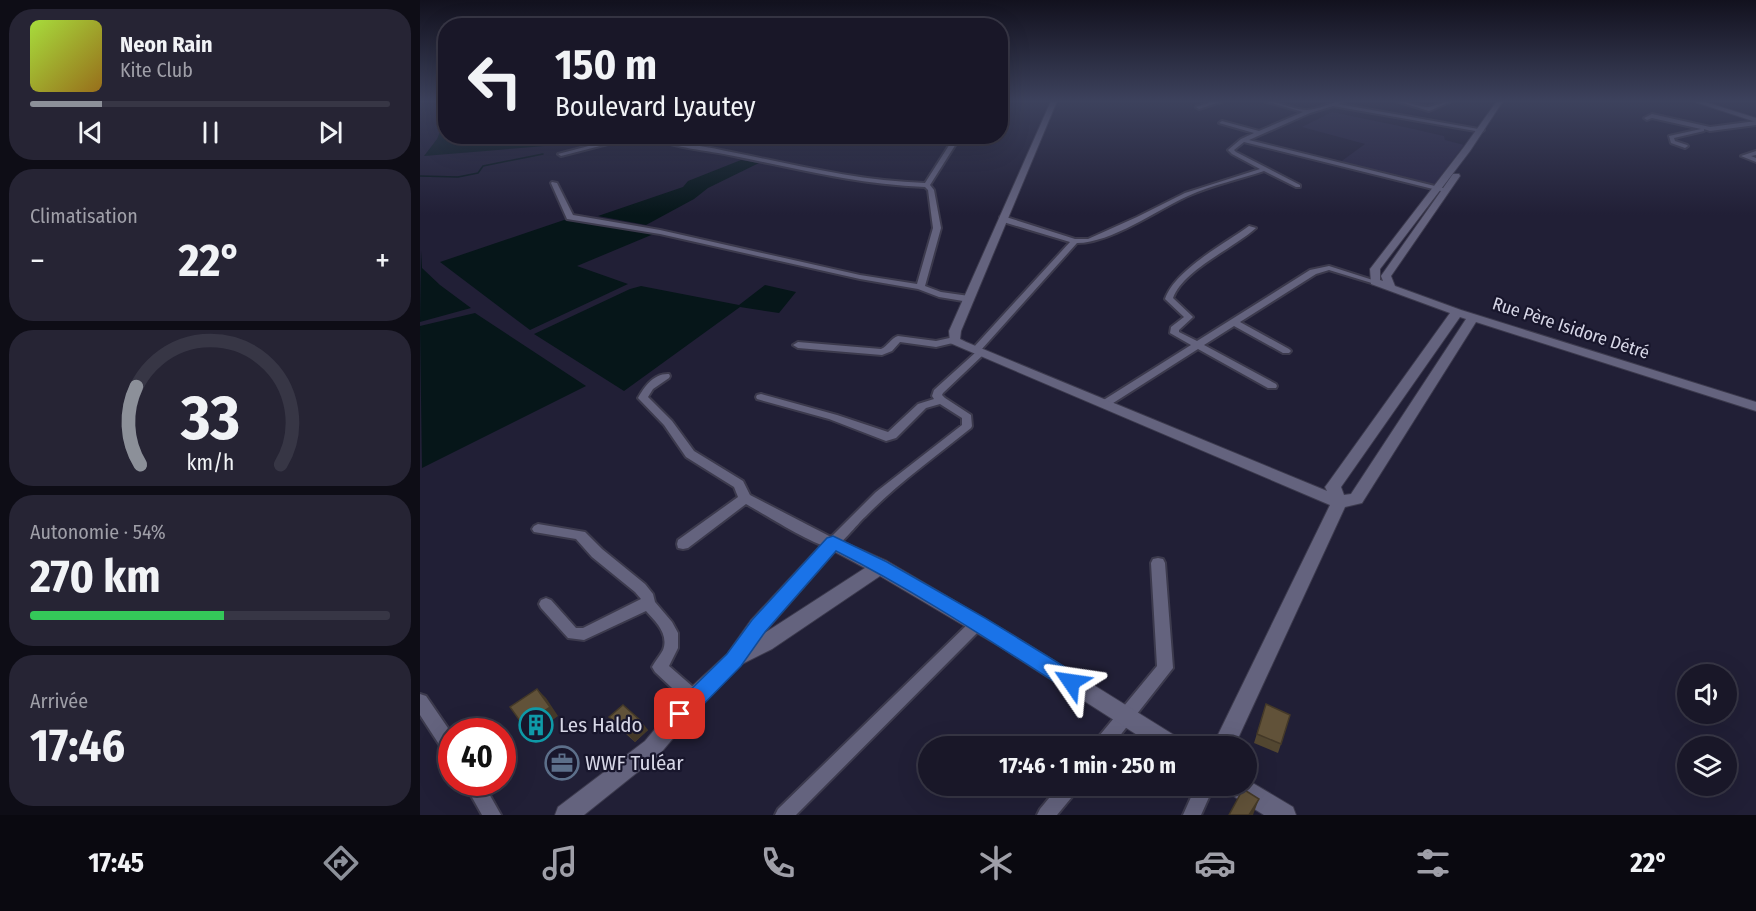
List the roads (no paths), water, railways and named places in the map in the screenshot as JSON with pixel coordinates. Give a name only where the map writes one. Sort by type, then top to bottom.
[{"type":"street","points":[[954,340],[955,331],[1038,139]]},
{"type":"street","points":[[1390,286],[1386,276],[1429,217],[1477,139]]},
{"type":"street","points":[[1672,139],[1673,142],[1685,146]]},
{"type":"street","points":[[1298,186],[1231,150],[1243,140],[1446,190]]},
{"type":"street","points":[[561,154],[603,144]]},
{"type":"street","points":[[677,144],[842,178],[886,184],[927,185],[932,190],[937,228],[920,287]]},
{"type":"street","points":[[927,185],[953,144]]},
{"type":"street","points":[[1106,403],[1321,269],[1329,268],[1375,282],[1375,269],[1436,188],[1470,149]]},
{"type":"street","points":[[1756,153],[1744,156],[1756,160]]},
{"type":"street","points":[[1003,219],[1076,241],[1089,241],[1187,195],[1265,169]]},
{"type":"street","points":[[554,183],[570,217],[660,232],[969,299]]},
{"type":"street","points":[[1416,214],[1429,217]]},
{"type":"street","points":[[1252,228],[1184,277],[1169,294],[1172,304],[1189,317],[1173,331],[1195,346],[1272,386]]},
{"type":"street","points":[[566,815],[652,748],[694,698],[734,660],[758,626],[849,522],[968,426],[967,417],[941,400],[938,392],[978,351],[1076,241]]},
{"type":"street","name":"Rue Père Isidore Détré","points":[[1375,282],[1457,312],[1756,407]]},
{"type":"street","points":[[1227,736],[1339,502],[1333,487],[1457,312]]},
{"type":"street","points":[[798,345],[882,352],[889,349],[898,339],[936,344],[954,340],[1339,502],[1356,499],[1473,316]]},
{"type":"street","points":[[1233,322],[1286,351]]},
{"type":"street","points":[[665,376],[649,387],[643,398],[668,423],[690,454],[739,484],[745,498],[819,538],[881,566],[978,623],[1157,736]]},
{"type":"street","points":[[761,397],[833,417],[886,437],[892,435],[922,406],[941,400]]},
{"type":"street","points":[[683,544],[745,498]]},
{"type":"street","points":[[538,529],[580,535],[597,553],[640,588],[648,598],[648,604],[665,623],[672,635],[672,652],[660,667],[694,698]]},
{"type":"street","points":[[1110,736],[1165,668],[1158,563]]},
{"type":"street","points":[[734,660],[765,643],[881,566]]},
{"type":"street","points":[[546,604],[573,634],[584,634],[648,604]]},
{"type":"street","points":[[784,815],[978,623]]},
{"type":"street","points":[[420,700],[438,728]]},
{"type":"street","points":[[481,796],[492,815]]},
{"type":"street","points":[[1046,815],[1062,796]]},
{"type":"street","points":[[1192,815],[1201,796]]},
{"type":"street","points":[[1254,796],[1285,815]]},
{"type":"waterway","points":[[420,176],[458,177],[478,173],[483,166],[543,154]]},
{"type":"place","name":"Les Haldo","points":[[536,725]]},
{"type":"place","name":"WWF Tuléar","points":[[562,763]]}]
